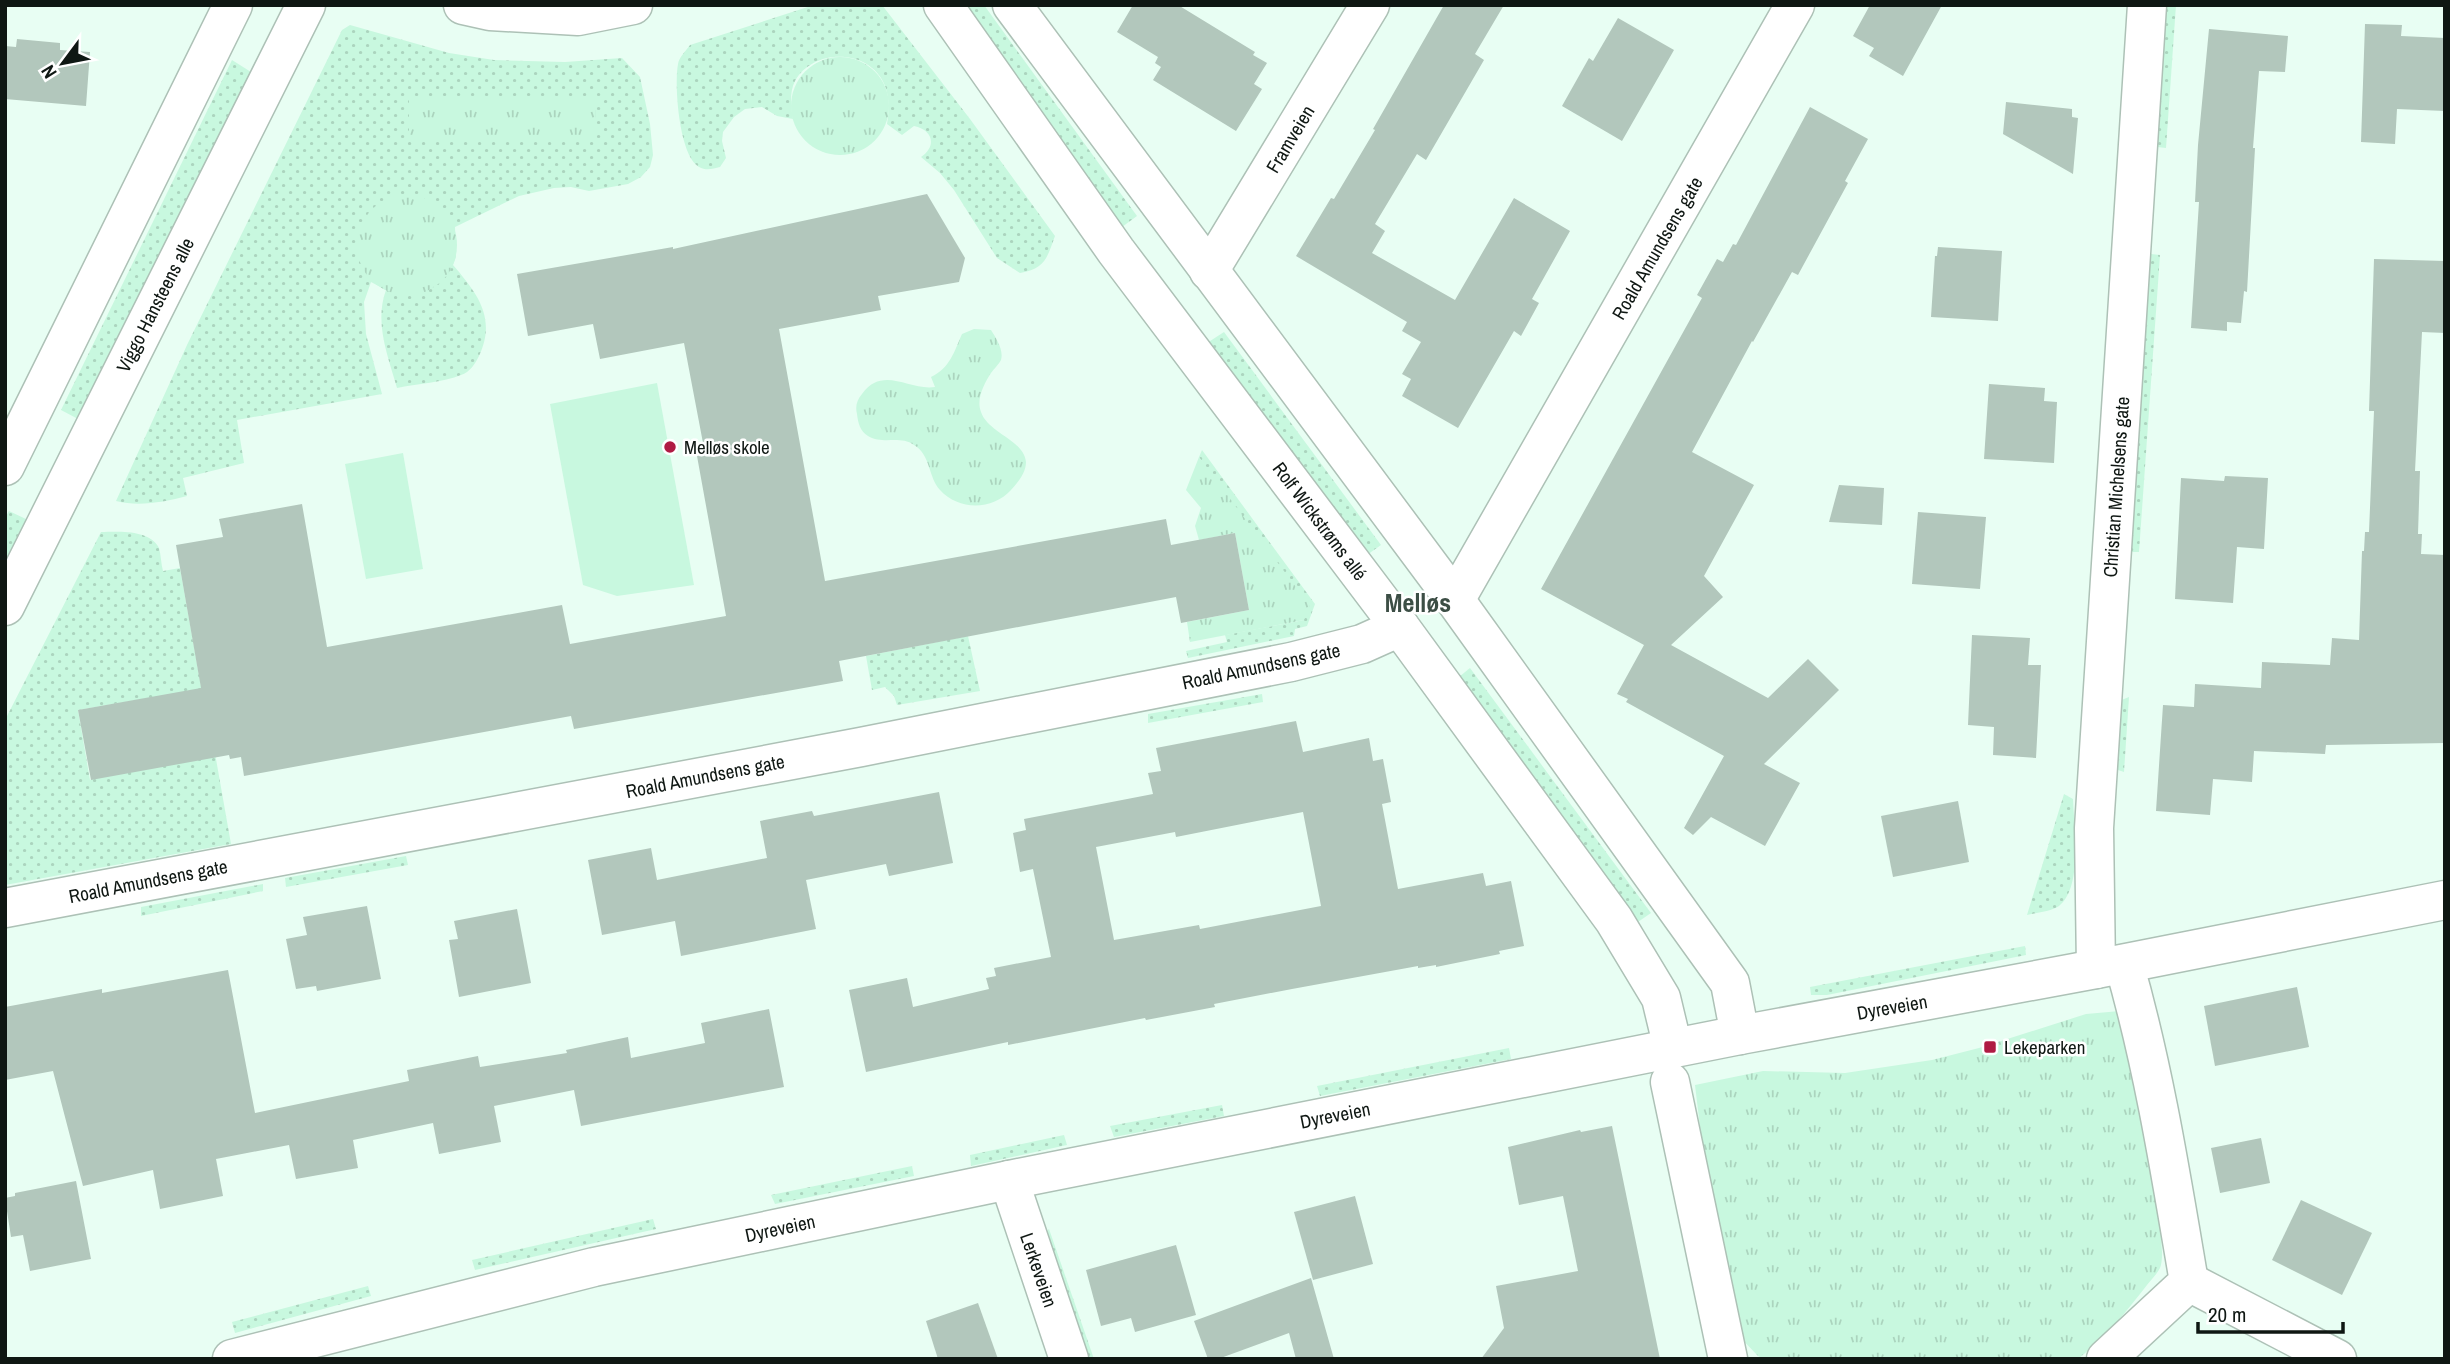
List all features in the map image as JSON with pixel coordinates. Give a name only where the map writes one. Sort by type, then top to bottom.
[{"type":"street","points":[[5,466],[233,5]]},
{"type":"street","name":"Viggo Hansteens alle","points":[[5,606],[306,5]]},
{"type":"street","points":[[463,5],[490,11],[578,16],[633,5]]},
{"type":"street","name":"Rolf Wickstrøms allé","points":[[943,5],[1124,262],[1400,627],[1614,920],[1661,998],[1671,1065],[1728,1359]]},
{"type":"street","points":[[1012,5],[1455,600],[1730,983],[1740,1035]]},
{"type":"street","name":"Framveien","points":[[1209,271],[1370,5]]},
{"type":"street","name":"Roald Amundsens gate","points":[[1455,600],[1795,5]]},
{"type":"street","name":"Christian Michelsens gate","points":[[2147,5],[2094,828],[2110,967],[2140,1024],[2168,1160],[2189,1282]]},
{"type":"street","name":"Roald Amundsens gate","points":[[5,908],[848,749],[1291,662],[1362,643],[1400,627]]},
{"type":"street","name":"Dyreveien","points":[[232,1359],[594,1267],[1009,1180],[1671,1065],[1740,1035],[2110,967],[2445,900]]},
{"type":"street","name":"Lerkeveien","points":[[1009,1180],[1069,1359]]},
{"type":"street","points":[[2106,1359],[2189,1282],[2337,1359]]},
{"type":"green space","points":[[814,5],[882,5],[1055,236],[1040,265],[1020,273],[997,258],[954,190],[940,173],[921,157],[931,143],[929,135],[914,126],[902,135],[887,124],[889,105],[885,86],[878,74],[868,65],[855,59],[828,58],[815,62],[804,70],[792,90],[793,119],[777,116],[762,107],[745,109],[734,117],[723,132],[726,158],[720,167],[704,169],[692,160],[680,119],[677,74],[681,56],[690,45]]},
{"type":"green space","points":[[959,5],[984,5],[1137,216],[1122,227]]},
{"type":"green space","points":[[2165,5],[2176,5],[2166,148],[2157,147]]},
{"type":"green space","points":[[350,25],[449,53],[494,60],[565,62],[622,58],[640,77],[650,124],[653,155],[650,167],[641,177],[628,184],[589,191],[571,187],[554,188],[519,196],[455,227],[456,257],[453,265],[477,296],[485,318],[486,330],[479,356],[467,372],[447,379],[397,388],[382,327],[381,315],[386,290],[371,282],[364,302],[366,334],[382,394],[237,420],[244,463],[183,478],[187,496],[143,504],[116,501],[187,345],[342,30]]},
{"type":"green space","points":[[840,57],[859,60],[875,71],[886,87],[889,106],[886,125],[875,141],[859,152],[840,155],[821,152],[805,141],[794,125],[791,106],[794,87],[805,71],[821,60]]},
{"type":"green space","points":[[232,60],[251,72],[78,419],[61,410]]},
{"type":"green space","points":[[409,100],[596,100],[596,142],[409,142]]},
{"type":"green space","points":[[407,195],[435,203],[449,217],[457,245],[449,273],[435,287],[407,295],[379,287],[365,273],[357,245],[365,217],[379,203]]},
{"type":"green space","points":[[2151,254],[2160,255],[2139,552],[2127,552],[2139,377]]},
{"type":"green space","points":[[974,329],[991,330],[1001,352],[1001,360],[988,377],[982,392],[979,402],[981,412],[991,426],[1019,448],[1026,462],[1021,477],[1004,497],[986,504],[966,505],[940,490],[920,449],[909,442],[874,439],[865,434],[859,424],[856,408],[862,394],[879,381],[935,387],[931,377],[947,364],[962,334]]},
{"type":"green space","points":[[1224,332],[1381,545],[1364,557],[1207,343]]},
{"type":"green space","points":[[657,383],[694,585],[617,596],[583,585],[550,404]]},
{"type":"green space","points":[[1202,450],[1315,604],[1307,626],[1295,629],[1294,636],[1188,658],[1186,651],[1227,642],[1225,635],[1304,620],[1199,457]]},
{"type":"green space","points":[[403,453],[423,569],[366,579],[345,464]]},
{"type":"green space","points":[[1199,457],[1310,606],[1304,620],[1190,642],[1187,622],[1249,610],[1235,533],[1199,540],[1195,526],[1201,508],[1186,490]]},
{"type":"green space","points":[[9,511],[28,520],[5,566],[5,518]]},
{"type":"green space","points":[[101,532],[124,532],[148,537],[159,548],[163,571],[180,568],[202,692],[78,710],[90,780],[207,708],[231,844],[5,885],[5,720]]},
{"type":"green space","points":[[968,636],[980,691],[897,705],[894,696],[885,687],[872,690],[866,656]]},
{"type":"green space","points":[[1470,668],[1651,913],[1635,924],[1454,681]]},
{"type":"green space","points":[[1262,694],[1263,702],[1148,723],[1148,714]]},
{"type":"green space","points":[[2129,697],[2124,772],[2115,769],[2119,701]]},
{"type":"green space","points":[[2064,794],[2073,799],[2075,856],[2071,885],[2067,897],[2059,906],[2027,915]]},
{"type":"green space","points":[[406,856],[408,865],[286,887],[285,878]]},
{"type":"green space","points":[[263,884],[263,891],[141,916],[141,907]]},
{"type":"green space","points":[[2025,946],[2026,955],[1827,995],[1811,995],[1810,987]]},
{"type":"green space","points":[[2120,1011],[2148,1144],[2162,1251],[2160,1268],[2156,1275],[2115,1324],[2088,1351],[2078,1359],[1764,1359],[1736,1333],[1709,1203],[1695,1085],[1763,1071],[1845,1073],[1932,1060],[2086,1014]]},
{"type":"green space","points":[[1509,1048],[1511,1059],[1320,1096],[1317,1086]]},
{"type":"green space","points":[[1222,1105],[1224,1116],[1114,1137],[1110,1126]]},
{"type":"green space","points":[[1064,1135],[1067,1145],[971,1166],[970,1155]]},
{"type":"green space","points":[[912,1166],[914,1176],[775,1204],[771,1195]]},
{"type":"green space","points":[[653,1219],[656,1229],[475,1270],[472,1260]]},
{"type":"green space","points":[[1049,1229],[1094,1359],[1086,1359],[1045,1233]]},
{"type":"green space","points":[[368,1286],[371,1296],[235,1333],[232,1322]]},
{"type":"building","points":[[1133,5],[1178,5],[1255,52],[1253,55],[1267,63],[1254,84],[1262,89],[1236,131],[1153,80],[1161,67],[1155,63],[1158,57],[1117,32]]},
{"type":"building","points":[[1444,5],[1504,5],[1475,54],[1484,60],[1426,160],[1417,154],[1375,224],[1385,231],[1372,253],[1455,300],[1514,198],[1570,231],[1532,299],[1539,303],[1521,336],[1514,331],[1458,428],[1402,396],[1411,379],[1402,374],[1421,342],[1402,331],[1407,322],[1296,256],[1375,130],[1373,129]]},
{"type":"building","points":[[1870,5],[1942,5],[1903,76],[1869,56],[1874,48],[1853,36]]},
{"type":"building","points":[[1618,18],[1674,50],[1622,141],[1562,106],[1589,58],[1593,61]]},
{"type":"building","points":[[2365,24],[2402,25],[2401,36],[2445,38],[2445,111],[2397,109],[2395,144],[2361,142]]},
{"type":"building","points":[[2209,29],[2288,36],[2285,72],[2259,71],[2247,292],[2244,291],[2241,323],[2227,322],[2227,331],[2191,328],[2199,202],[2195,202],[2198,145]]},
{"type":"building","points":[[17,39],[60,43],[60,50],[90,52],[86,106],[5,99],[5,46],[16,47]]},
{"type":"building","points":[[2006,102],[2072,109],[2072,117],[2078,118],[2073,174],[2003,134]]},
{"type":"building","points":[[1810,107],[1868,139],[1845,181],[1848,183],[1798,275],[1792,272],[1692,452],[1754,485],[1704,576],[1723,597],[1671,645],[1768,698],[1808,659],[1839,690],[1764,764],[1800,783],[1765,846],[1711,817],[1693,835],[1684,828],[1724,756],[1626,702],[1628,699],[1617,694],[1644,645],[1541,589],[1702,298],[1697,295],[1717,259],[1723,262],[1733,244],[1736,245]]},
{"type":"building","points":[[927,194],[965,258],[959,282],[878,296],[881,310],[779,329],[825,581],[1166,519],[1171,545],[1235,533],[1249,610],[1181,623],[1176,597],[839,661],[843,681],[574,729],[571,716],[244,776],[241,757],[230,759],[229,755],[91,780],[78,710],[201,688],[176,545],[223,537],[219,519],[302,504],[327,647],[562,605],[570,644],[726,616],[695,445],[703,443],[684,343],[600,359],[593,324],[528,336],[517,274],[673,249]]},
{"type":"building","points":[[1938,247],[2002,251],[1998,321],[1931,317]]},
{"type":"building","points":[[2374,259],[2445,261],[2445,333],[2422,332],[2415,471],[2420,471],[2418,534],[2422,534],[2421,554],[2445,555],[2445,743],[2326,745],[2325,754],[2254,751],[2252,782],[2213,779],[2210,815],[2156,811],[2163,705],[2194,707],[2195,684],[2261,688],[2262,662],[2330,665],[2332,638],[2359,640],[2362,551],[2365,532],[2369,532],[2374,411],[2369,411]]},
{"type":"building","points":[[1989,384],[2045,388],[2044,401],[2057,402],[2054,463],[1984,459]]},
{"type":"building","points":[[2225,476],[2268,478],[2264,549],[2237,547],[2233,603],[2175,599],[2181,478],[2224,481]]},
{"type":"building","points":[[1839,485],[1884,488],[1882,525],[1829,522]]},
{"type":"building","points":[[1918,512],[1986,517],[1980,589],[1912,584]]},
{"type":"building","points":[[1972,635],[2030,638],[2028,665],[2041,665],[2036,758],[1993,755],[1994,727],[1968,725]]},
{"type":"building","points":[[1296,721],[1303,752],[1369,738],[1373,761],[1383,759],[1391,802],[1382,804],[1398,889],[1483,873],[1486,886],[1511,881],[1524,946],[1499,951],[1500,954],[1436,967],[1418,966],[1292,989],[1214,1004],[1215,1007],[1008,1045],[1008,1042],[866,1072],[849,990],[907,978],[913,1007],[989,989],[986,978],[996,976],[994,968],[1051,957],[1033,869],[1020,872],[1013,833],[1026,830],[1024,819],[1153,794],[1148,773],[1161,771],[1156,748]],"holes":[[[1303,812],[1321,906],[1200,929],[1199,925],[1114,940],[1096,847],[1175,832],[1176,837]]]},
{"type":"building","points":[[939,792],[953,863],[889,876],[886,864],[806,880],[816,929],[681,956],[675,921],[602,935],[588,860],[651,848],[657,880],[767,858],[760,821],[812,811],[814,816]]},
{"type":"building","points":[[1958,801],[1969,862],[1893,877],[1881,816]]},
{"type":"building","points":[[367,906],[381,979],[317,991],[316,986],[296,989],[286,939],[307,935],[303,917]]},
{"type":"building","points":[[517,909],[531,983],[459,997],[449,940],[458,939],[454,921]]},
{"type":"building","points":[[228,970],[255,1113],[409,1081],[407,1070],[478,1056],[480,1067],[567,1053],[566,1050],[628,1037],[631,1058],[705,1043],[701,1023],[769,1009],[784,1087],[581,1126],[574,1090],[494,1106],[501,1142],[439,1154],[433,1123],[353,1140],[358,1168],[296,1179],[289,1145],[216,1159],[223,1196],[160,1209],[153,1170],[83,1186],[53,1071],[5,1080],[5,1007]]},
{"type":"building","points":[[2297,987],[2309,1047],[2215,1066],[2204,1006]]},
{"type":"building","points":[[1612,1126],[1660,1359],[1481,1359],[1504,1328],[1496,1286],[1578,1271],[1563,1196],[1519,1205],[1508,1147],[1580,1130],[1581,1132]]},
{"type":"building","points":[[2261,1138],[2270,1183],[2220,1193],[2211,1148]]},
{"type":"building","points":[[76,1181],[91,1259],[30,1271],[23,1235],[11,1237],[5,1198],[15,1196],[15,1193]]},
{"type":"building","points":[[1355,1196],[1373,1264],[1313,1280],[1294,1212]]},
{"type":"building","points":[[2301,1200],[2372,1233],[2342,1295],[2272,1260]]},
{"type":"building","points":[[1176,1245],[1196,1315],[1135,1332],[1131,1318],[1101,1326],[1086,1270]]},
{"type":"building","points":[[1311,1278],[1334,1359],[1296,1359],[1289,1333],[1218,1359],[1208,1359],[1194,1321]]},
{"type":"building","points":[[978,1303],[998,1359],[938,1359],[926,1321]]},
{"type":"place","name":"Melløs skole","points":[[670,447]]},
{"type":"place","name":"Lekeparken","points":[[1990,1047]]},
{"type":"district","name":"Melløs","points":[[1418,603]]}]
